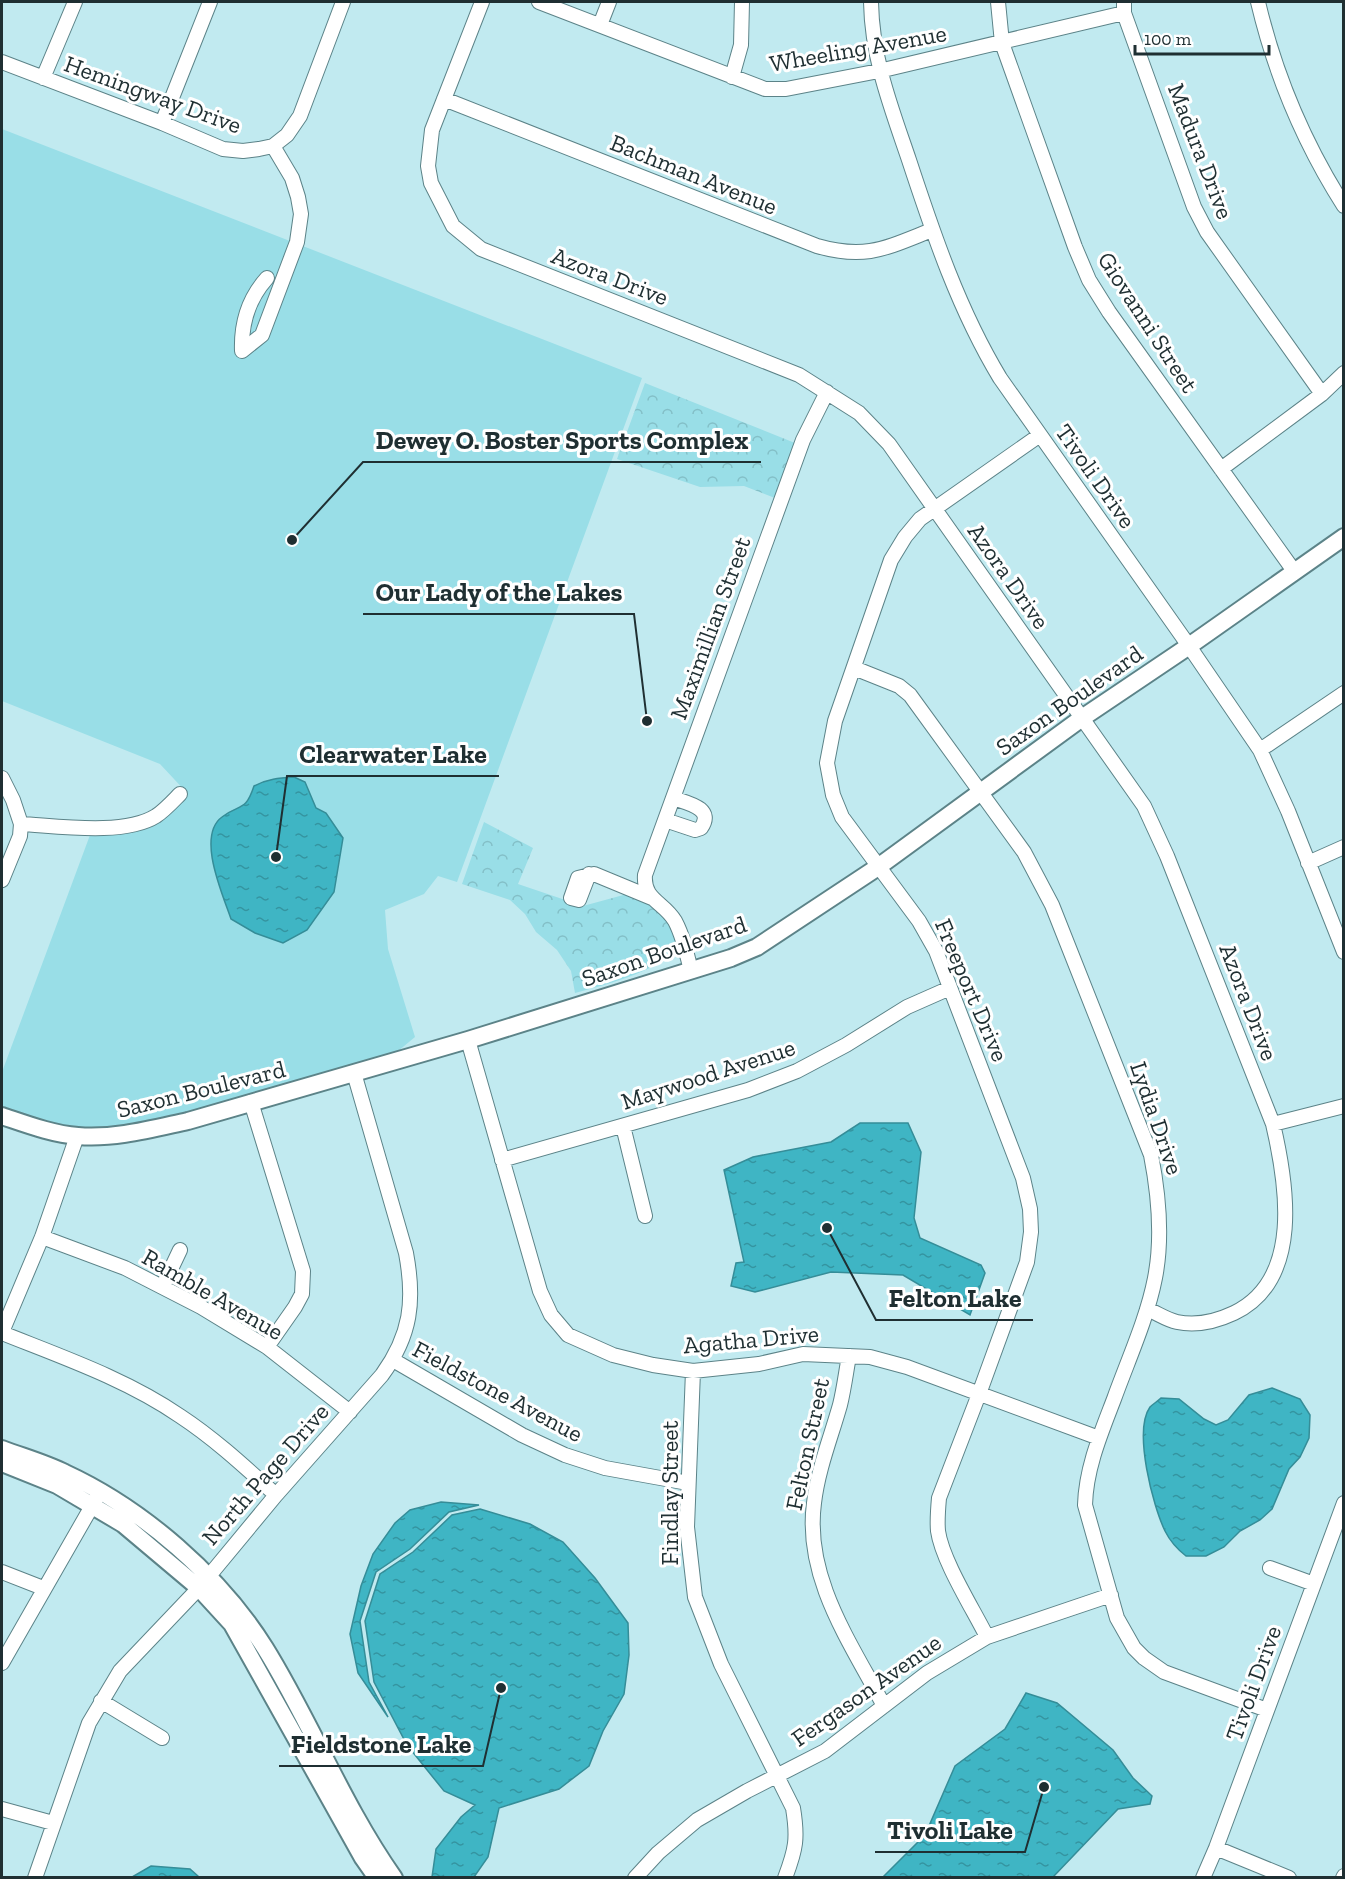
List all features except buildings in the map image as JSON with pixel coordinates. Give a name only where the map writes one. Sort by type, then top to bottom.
[{"type":"main road","name":"Saxon Boulevard","points":[[2,1116],[53,1132],[77,1136],[108,1137],[141,1132],[468,1040],[691,971],[757,947],[878,867],[1082,718],[1344,537]]},
{"type":"main road","points":[[2,1449],[66,1473],[96,1499]]},
{"type":"main road","points":[[2,1463],[132,1512],[203,1581],[240,1612],[266,1649],[372,1846],[394,1878]]},
{"type":"main road","points":[[203,1581],[232,1624],[363,1858],[377,1878]]},
{"type":"street","points":[[44,78],[75,2]]},
{"type":"street","points":[[162,123],[210,2]]},
{"type":"street","points":[[267,278],[257,289],[251,302],[242,341],[242,351],[262,335],[297,242],[301,214],[298,197],[292,178],[273,146],[287,135],[300,116],[343,2]]},
{"type":"street","name":"Azora Drive","points":[[482,2],[432,130],[428,166],[431,183],[453,226],[481,249],[799,375],[859,413],[890,444],[1144,806],[1167,856],[1273,1124],[1281,1157],[1285,1225],[1281,1257],[1268,1286],[1262,1294],[1242,1309],[1224,1318],[1196,1323],[1175,1322],[1147,1309]]},
{"type":"street","name":"Wheeling Avenue","points":[[539,2],[765,89],[786,89],[879,71],[1002,43],[1124,8]]},
{"type":"street","points":[[600,25],[609,2]]},
{"type":"street","points":[[732,77],[741,45],[742,2]]},
{"type":"street","name":"Tivoli Drive","points":[[871,2],[871,18],[879,71],[932,230],[978,342],[1000,378],[1260,750],[1281,795],[1344,952]]},
{"type":"street","name":"Giovanni Street","points":[[998,2],[1002,43],[1089,280],[1109,312],[1294,572]]},
{"type":"street","points":[[1258,2],[1282,79],[1306,141],[1344,206]]},
{"type":"street","name":"Madura Drive","points":[[1124,8],[1194,207],[1207,232],[1322,394]]},
{"type":"street","name":"Hemingway Drive","points":[[2,62],[223,148],[243,151],[273,146]]},
{"type":"street","name":"Bachman Avenue","points":[[444,99],[826,249],[856,254],[885,248],[932,230]]},
{"type":"street","points":[[1221,469],[1322,394],[1344,372]]},
{"type":"street","name":"Maximillian Street","points":[[652,898],[645,883],[645,875],[803,440],[827,392]]},
{"type":"street","name":"Freeport Drive","points":[[987,1637],[946,1556],[938,1533],[937,1516],[939,1498],[1027,1262],[1031,1232],[1030,1209],[1023,1178],[936,951],[919,921],[842,817],[833,795],[827,763],[835,721],[891,560],[905,537],[920,519],[1040,435]]},
{"type":"street","name":"Lydia Drive","points":[[854,668],[899,686],[910,695],[1024,852],[1052,905],[1151,1155],[1158,1193],[1160,1243],[1155,1278],[1147,1309],[1088,1472],[1085,1505],[1123,1631],[1134,1648],[1164,1672],[1267,1710]]},
{"type":"street","points":[[1260,750],[1344,693]]},
{"type":"street","points":[[2,778],[14,800],[21,824],[20,836],[2,880]]},
{"type":"street","points":[[21,824],[120,828],[156,816],[180,794]]},
{"type":"street","points":[[665,820],[695,830],[701,828],[706,820],[703,810],[673,798]]},
{"type":"street","points":[[1308,863],[1344,847]]},
{"type":"street","points":[[589,874],[652,898],[661,904],[674,920],[691,971]]},
{"type":"street","name":"Maywood Avenue","points":[[502,1160],[748,1090],[797,1071],[846,1045],[907,1007],[950,988]]},
{"type":"street","name":"Agatha Drive","points":[[468,1040],[540,1292],[551,1315],[568,1335],[613,1355],[652,1365],[693,1371],[759,1364],[802,1354],[870,1357],[907,1367],[1099,1438]]},
{"type":"street","name":"North Page Drive","points":[[35,1878],[89,1723],[120,1671],[203,1581],[350,1412],[393,1360],[407,1327],[411,1280],[406,1252],[354,1073]]},
{"type":"street","points":[[251,1102],[303,1271],[302,1294],[267,1347]]},
{"type":"street","points":[[1273,1124],[1344,1106]]},
{"type":"street","points":[[623,1126],[645,1216]]},
{"type":"street","points":[[77,1136],[42,1237],[2,1333],[116,1380],[179,1415],[221,1445],[276,1495]]},
{"type":"street","name":"Ramble Avenue","points":[[42,1237],[89,1254],[163,1286],[267,1347],[350,1412]]},
{"type":"street","points":[[163,1286],[180,1250]]},
{"type":"street","name":"Felton Street","points":[[849,1356],[841,1402],[813,1504],[815,1561],[824,1592],[884,1706]]},
{"type":"street","name":"Fieldstone Avenue","points":[[393,1360],[522,1435],[566,1455],[605,1468],[688,1483]]},
{"type":"street","name":"Findlay Street","points":[[693,1371],[687,1527],[695,1597],[721,1664],[793,1808],[797,1831],[794,1854],[785,1878]]},
{"type":"street","points":[[2,1663],[96,1499]]},
{"type":"street","name":"Tivoli Drive","points":[[1203,1878],[1344,1503]]},
{"type":"street","points":[[1270,1568],[1314,1584]]},
{"type":"street","points":[[2,1572],[43,1588]]},
{"type":"street","name":"Fergason Avenue","points":[[635,1878],[658,1853],[697,1820],[825,1751],[927,1673],[972,1644],[1111,1595]]},
{"type":"street","points":[[101,1701],[162,1738]]},
{"type":"street","points":[[2,1809],[53,1823]]},
{"type":"street","points":[[1216,1848],[1289,1878]]},
{"type":"green space","points":[[2,129],[642,378],[457,882],[438,876],[424,894],[385,910],[388,949],[415,1037],[392,1056],[124,1130],[55,1127],[2,1110],[2,1072],[90,835],[150,828],[188,794],[160,764],[2,701]]},
{"type":"green space","points":[[645,383],[795,443],[775,498],[744,486],[700,487],[617,459]]},
{"type":"green space","points":[[484,822],[533,848],[518,884],[583,906],[627,894],[656,907],[664,914],[677,938],[671,952],[654,966],[641,972],[575,993],[571,971],[557,950],[536,932],[525,914],[510,900],[462,884]]},
{"type":"water","points":[[294,777],[305,782],[316,808],[326,813],[343,838],[334,892],[307,930],[283,943],[255,933],[231,919],[214,866],[211,838],[215,826],[222,817],[245,804],[254,786],[273,779]]},
{"type":"water","points":[[860,1123],[908,1123],[921,1152],[914,1218],[920,1238],[981,1265],[985,1273],[970,1315],[903,1275],[831,1272],[755,1292],[731,1286],[736,1263],[744,1262],[724,1170],[753,1157],[831,1142]]},
{"type":"water","points":[[1272,1388],[1300,1399],[1310,1415],[1309,1438],[1300,1457],[1289,1469],[1272,1509],[1260,1520],[1240,1531],[1224,1547],[1206,1556],[1186,1556],[1174,1545],[1165,1531],[1150,1487],[1143,1433],[1145,1418],[1150,1407],[1161,1398],[1179,1399],[1204,1419],[1216,1425],[1228,1420],[1249,1395]]},
{"type":"water","points":[[441,1502],[479,1505],[449,1512],[410,1549],[376,1572],[360,1621],[369,1682],[388,1717],[358,1673],[350,1634],[361,1586],[373,1554],[395,1523],[410,1510]]},
{"type":"water","points":[[480,1509],[530,1524],[563,1542],[595,1578],[628,1623],[629,1655],[624,1694],[603,1731],[589,1766],[559,1789],[499,1808],[488,1857],[474,1877],[432,1877],[436,1849],[461,1817],[475,1805],[444,1791],[407,1745],[374,1682],[365,1621],[380,1574],[413,1552],[452,1515]]},
{"type":"water","points":[[1026,1693],[1057,1703],[1113,1750],[1133,1778],[1152,1796],[1150,1804],[1118,1809],[1053,1877],[883,1877],[925,1835],[955,1766],[1005,1729]]},
{"type":"water","points":[[151,1866],[190,1869],[199,1877],[132,1877]]},
{"type":"place","name":"Dewey O. Boster Sports Complex","points":[[292,540]]},
{"type":"place","name":"Our Lady of the Lakes","points":[[647,721]]},
{"type":"place","name":"Clearwater Lake","points":[[276,857]]},
{"type":"place","name":"Felton Lake","points":[[827,1228]]},
{"type":"place","name":"Fieldstone Lake","points":[[501,1688]]},
{"type":"place","name":"Tivoli Lake","points":[[1044,1787]]}]
